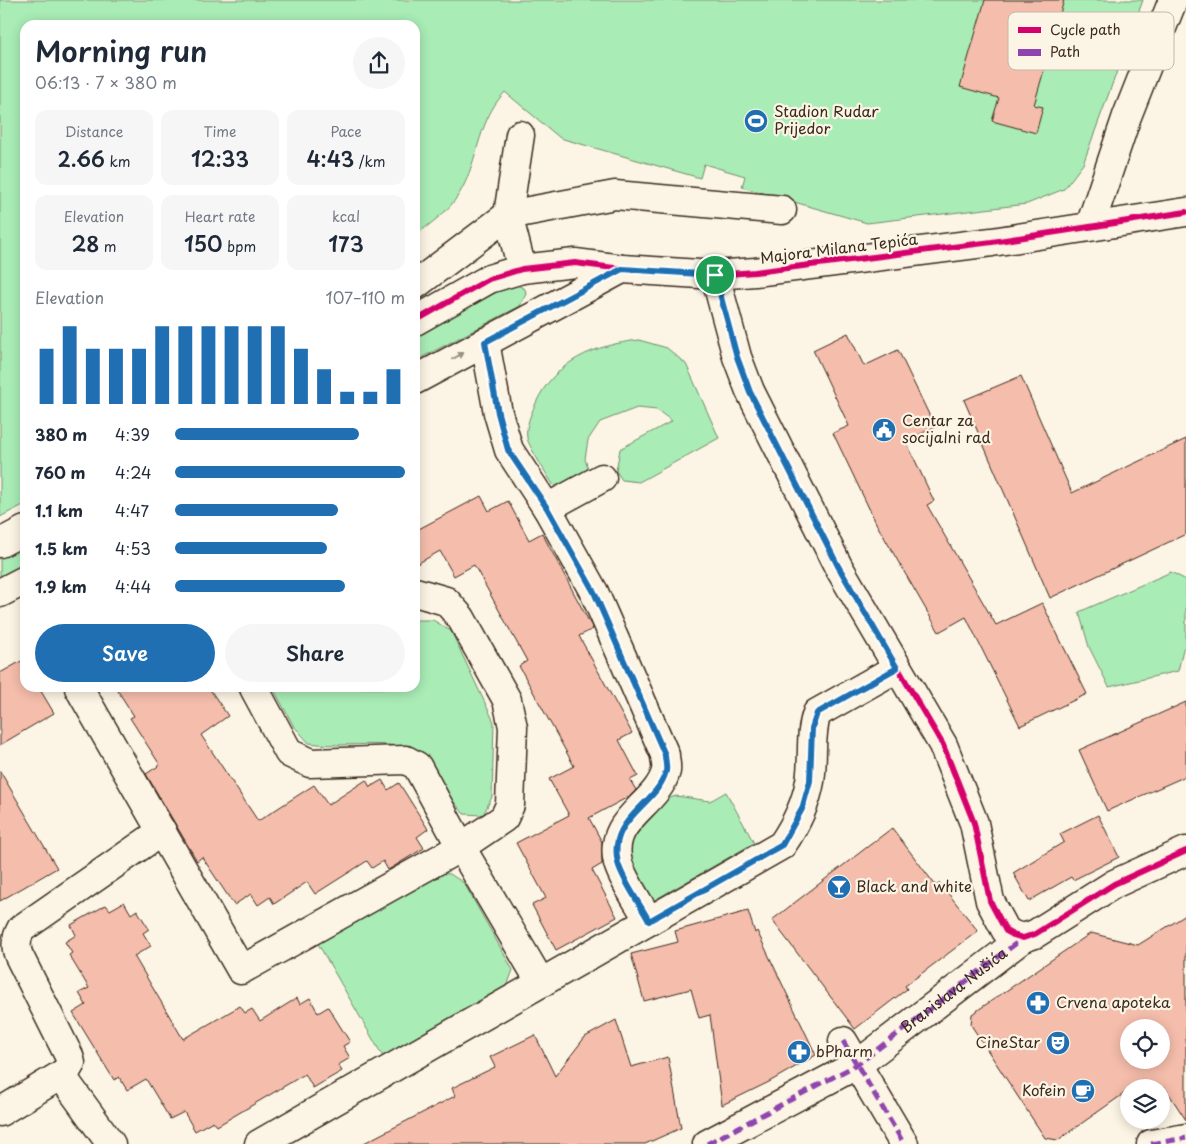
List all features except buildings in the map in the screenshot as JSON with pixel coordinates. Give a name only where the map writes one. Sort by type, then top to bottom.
[{"type":"street","points":[[1168,12],[1173,0]]},
{"type":"street","points":[[1090,226],[1127,116],[1145,70]]},
{"type":"street","points":[[520,135],[508,215],[522,269]]},
{"type":"street","points":[[420,281],[508,215],[615,195],[782,210]]},
{"type":"street","name":"Majora Milana Tepića","points":[[420,318],[489,279],[522,269],[575,263],[622,269],[715,275],[755,272],[992,242],[1186,212]]},
{"type":"street","points":[[420,377],[622,269]]},
{"type":"street","points":[[715,275],[737,357],[750,392],[838,566],[943,745],[974,823],[990,901],[1006,931],[1023,938]]},
{"type":"street","points":[[485,342],[498,413],[508,450],[547,508],[594,592],[665,755],[666,770],[659,783],[623,825],[618,845],[618,865],[649,921]]},
{"type":"street","points":[[547,508],[602,478]]},
{"type":"street","points":[[0,543],[20,533]]},
{"type":"street","points":[[81,692],[242,970],[461,847],[504,818],[510,806],[514,727],[507,700],[461,618],[446,601],[420,593]]},
{"type":"street","points":[[258,1144],[782,845],[802,809],[810,781],[812,728],[817,713],[897,668]]},
{"type":"street","points":[[256,692],[289,752],[299,759],[310,762],[406,760],[417,766],[461,847],[541,983]]},
{"type":"street","points":[[0,1112],[61,1075],[71,1063],[70,1056],[16,949],[21,929],[162,831]]},
{"type":"street","name":"Branislava Nušića","points":[[707,1144],[858,1064],[1023,938],[1036,934],[1114,884],[1186,851]]},
{"type":"street","points":[[843,1041],[904,1144]]},
{"type":"street","points":[[61,1075],[111,1144]]},
{"type":"street","points":[[1151,1144],[1186,1138]]},
{"type":"green space","name":"Stadion Rudar Prijedor","points":[[0,0],[1143,0],[1139,12],[1008,12],[1008,70],[1117,70],[1083,164],[1064,189],[1027,204],[867,223],[742,187],[745,176],[704,164],[700,178],[560,138],[505,92],[495,104],[488,117],[463,187],[451,205],[420,232],[420,20],[20,20],[20,507],[0,517]]},
{"type":"green space","points":[[514,283],[525,289],[526,294],[520,306],[420,358],[420,333]]},
{"type":"green space","points":[[639,340],[667,348],[686,364],[719,438],[639,482],[622,480],[616,471],[620,449],[672,421],[657,410],[637,408],[600,422],[588,440],[585,459],[592,481],[561,498],[527,438],[530,416],[535,405],[553,377],[565,366],[592,351],[623,342]]},
{"type":"green space","points":[[20,548],[20,570],[0,581],[0,558]]},
{"type":"green space","points":[[1171,572],[1186,580],[1186,645],[1183,649],[1178,671],[1109,687],[1089,647],[1079,612]]},
{"type":"green space","points":[[420,620],[433,620],[451,631],[494,722],[492,797],[483,815],[464,814],[420,763],[399,748],[389,745],[309,743],[293,725],[275,692],[420,692]]},
{"type":"green space","points":[[726,792],[754,843],[653,901],[627,857],[629,837],[658,802],[676,796],[710,801]]},
{"type":"green space","points":[[437,873],[450,874],[464,883],[513,970],[507,986],[386,1062],[317,942]]},
{"type":"marked path","points":[[707,1144],[858,1064],[1023,938]]},
{"type":"marked path","points":[[843,1041],[904,1144]]},
{"type":"marked path","points":[[1151,1144],[1186,1138]]},
{"type":"cycle path","points":[[420,318],[489,279],[522,269],[575,263],[622,269],[715,275],[755,272],[992,242],[1186,212]]},
{"type":"cycle path","points":[[715,275],[737,357],[750,391],[838,566],[943,745],[974,823],[990,901],[1006,931],[1023,938],[1035,934],[1114,884],[1186,851]]},
{"type":"place","name":"Stadion Rudar Prijedor","points":[[756,121]]},
{"type":"place","name":"Centar za socijalni rad","points":[[884,430]]},
{"type":"place","name":"Black and white","points":[[839,887]]},
{"type":"place","name":"Crvena apoteka","points":[[1038,1003]]},
{"type":"place","name":"CineStar","points":[[1058,1043]]},
{"type":"place","name":"bPharm","points":[[799,1052]]},
{"type":"place","name":"Kofein","points":[[1083,1091]]},
{"type":"route","points":[[622,269],[715,275],[737,357],[750,392],[838,566],[897,668],[817,713],[812,728],[810,781],[802,809],[782,845],[649,921],[618,865],[617,854],[623,825],[651,794],[666,770],[665,755],[594,592],[547,508],[508,450],[498,413],[485,342],[622,269]]}]
